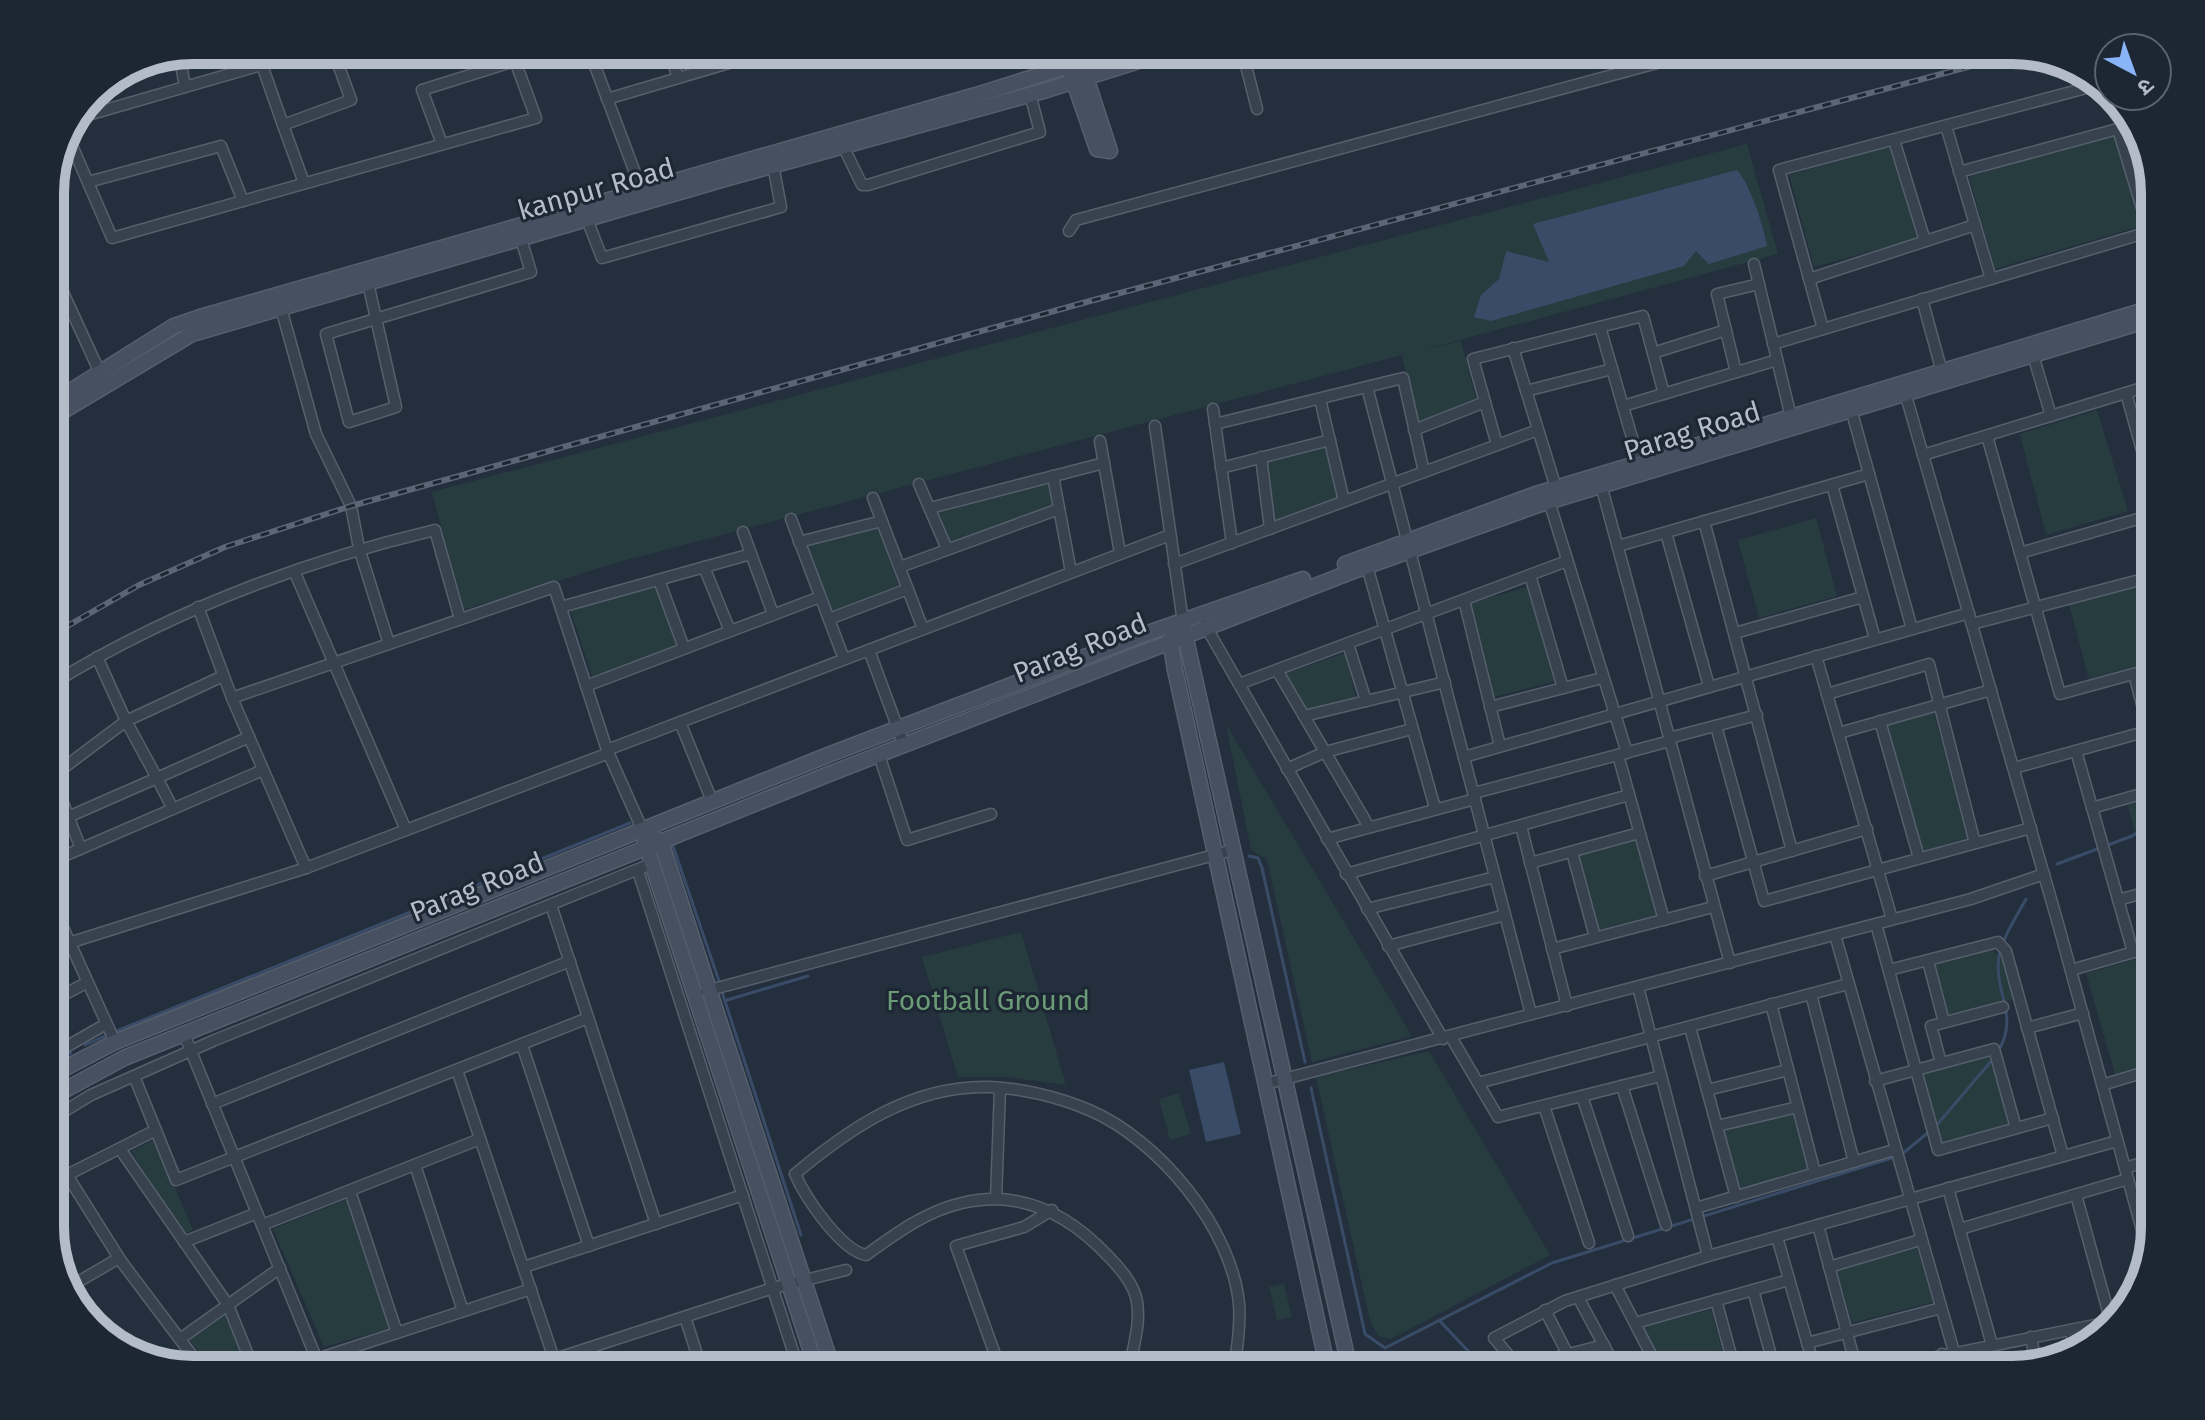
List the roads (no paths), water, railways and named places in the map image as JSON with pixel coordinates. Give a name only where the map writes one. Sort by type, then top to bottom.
[{"type":"street","points":[[92,114],[265,64]]},
{"type":"street","points":[[283,125],[351,100],[338,64]]},
{"type":"street","points":[[442,144],[422,90],[505,64]]},
{"type":"street","points":[[73,147],[112,238],[536,118],[516,64]]},
{"type":"street","points":[[594,64],[643,196]]},
{"type":"street","points":[[673,64],[678,77]]},
{"type":"street","points":[[607,99],[724,64]]},
{"type":"street","points":[[64,397],[103,378],[174,326],[387,270],[643,196],[1062,64]]},
{"type":"street","points":[[1076,64],[1080,80]]},
{"type":"street","name":"kanpur Road","points":[[64,408],[103,378],[192,334],[368,283],[387,270],[521,239],[587,219],[643,196],[773,165],[1130,64]]},
{"type":"street","points":[[1246,64],[1257,109]]},
{"type":"street","points":[[1069,231],[1076,220],[1653,64]]},
{"type":"street","points":[[181,65],[185,87]]},
{"type":"street","points":[[262,65],[304,183]]},
{"type":"street","points":[[1823,329],[1779,170],[2087,88]]},
{"type":"street","points":[[843,146],[862,185],[868,185],[1040,132],[1030,94]]},
{"type":"street","points":[[100,104],[102,111]]},
{"type":"street","points":[[1946,126],[1991,279]]},
{"type":"street","points":[[1959,172],[2123,128]]},
{"type":"street","points":[[2118,129],[2141,197]]},
{"type":"street","points":[[1894,140],[1925,241]]},
{"type":"street","points":[[88,182],[221,146],[243,201]]},
{"type":"street","points":[[587,219],[602,258],[781,207],[773,165]]},
{"type":"street","points":[[1809,279],[1975,225]]},
{"type":"street","points":[[1773,344],[2141,233]]},
{"type":"street","points":[[368,283],[375,321],[396,407],[349,422],[326,334],[375,321],[531,272],[521,239]]},
{"type":"street","points":[[1754,264],[1791,417]]},
{"type":"street","points":[[1736,372],[1717,294],[1759,284]]},
{"type":"street","points":[[64,293],[103,378]]},
{"type":"street","points":[[1922,299],[1942,372]]},
{"type":"street","points":[[281,308],[316,434],[351,506],[359,548],[389,644]]},
{"type":"street","name":"Parag Road","points":[[64,1069],[115,1042],[898,728],[1552,495],[1851,409],[1942,372],[2141,311]]},
{"type":"street","points":[[1497,445],[1473,359],[1643,316],[1664,394]]},
{"type":"street","name":"Parag Road","points":[[1600,480],[1639,462],[1791,417],[2033,355],[2141,322]]},
{"type":"street","points":[[1600,327],[1639,462]]},
{"type":"street","points":[[1653,353],[1726,330]]},
{"type":"street","points":[[1513,348],[1538,430],[1567,561],[1613,714],[1629,795],[1664,920]]},
{"type":"street","points":[[2033,355],[2051,416]]},
{"type":"street","points":[[1623,406],[1777,360]]},
{"type":"street","points":[[1526,391],[1612,369]]},
{"type":"street","points":[[1215,424],[1403,378],[1424,472]]},
{"type":"street","points":[[1367,387],[1531,1014]]},
{"type":"street","points":[[1904,388],[2031,828],[2141,1226]]},
{"type":"street","points":[[1923,455],[2141,388]]},
{"type":"street","points":[[2126,393],[2141,447]]},
{"type":"street","points":[[1320,399],[1344,501]]},
{"type":"street","points":[[1414,430],[1485,402]]},
{"type":"street","points":[[1213,409],[1232,543]]},
{"type":"street","points":[[1851,409],[1912,629]]},
{"type":"street","points":[[1155,426],[1184,628],[1347,1356]]},
{"type":"street","points":[[1174,564],[1538,430]]},
{"type":"street","points":[[1987,436],[2060,694],[2141,672]]},
{"type":"street","points":[[1221,468],[1330,440]]},
{"type":"street","points":[[1100,441],[1120,553]]},
{"type":"street","points":[[1261,457],[1270,529]]},
{"type":"street","points":[[930,508],[1104,463]]},
{"type":"street","points":[[1618,546],[1869,474]]},
{"type":"street","points":[[1053,476],[1071,572]]},
{"type":"street","points":[[1600,480],[1730,963]]},
{"type":"street","points":[[919,484],[947,549]]},
{"type":"street","points":[[1832,485],[1875,639]]},
{"type":"street","points":[[873,498],[923,629]]},
{"type":"street","points":[[900,567],[1059,509]]},
{"type":"street","points":[[2020,553],[2141,518]]},
{"type":"street","points":[[791,519],[844,659]]},
{"type":"street","points":[[799,542],[882,521]]},
{"type":"street","points":[[1704,521],[1792,851]]},
{"type":"street","points":[[64,677],[123,641],[246,587],[295,573],[359,548],[435,530],[460,619]]},
{"type":"street","points":[[743,532],[773,614]]},
{"type":"street","points":[[1666,533],[1709,686]]},
{"type":"street","points":[[64,944],[306,868],[1170,535]]},
{"type":"street","name":"Parag Road","points":[[1203,621],[1367,566],[1408,546]]},
{"type":"street","points":[[561,607],[751,554]]},
{"type":"street","points":[[1239,684],[1567,561]]},
{"type":"street","points":[[1367,566],[1435,808]]},
{"type":"street","points":[[704,567],[730,631]]},
{"type":"street","points":[[295,573],[406,830]]},
{"type":"street","points":[[1530,575],[1563,688]]},
{"type":"street","points":[[659,580],[684,648]]},
{"type":"street","points":[[1972,624],[2141,580]]},
{"type":"street","points":[[232,698],[554,587],[608,751],[642,829],[646,848],[645,868],[795,1356]]},
{"type":"street","points":[[829,619],[908,589]]},
{"type":"street","points":[[586,686],[820,597]]},
{"type":"street","points":[[1735,633],[1863,597]]},
{"type":"street","points":[[1464,600],[1500,746]]},
{"type":"street","points":[[198,607],[232,698],[306,868]]},
{"type":"street","points":[[1464,757],[1969,613]]},
{"type":"street","points":[[1203,621],[1388,946],[1498,1117],[1661,1076]]},
{"type":"street","points":[[1184,628],[1170,640],[1214,855],[1325,1356]]},
{"type":"street","name":"Parag Road","points":[[64,1090],[92,1074],[184,1034],[1170,640]]},
{"type":"street","points":[[1348,644],[1366,701]]},
{"type":"street","points":[[869,650],[904,745]]},
{"type":"street","points":[[1816,656],[1892,919]]},
{"type":"street","points":[[97,657],[126,721],[173,809]]},
{"type":"street","points":[[1827,694],[1929,664],[1975,843]]},
{"type":"street","points":[[1277,670],[1369,827]]},
{"type":"street","points":[[2134,674],[2141,696]]},
{"type":"street","points":[[64,766],[126,721],[223,676]]},
{"type":"street","points":[[1490,707],[1602,678]]},
{"type":"street","points":[[1304,716],[1445,682]]},
{"type":"street","points":[[1839,733],[1991,690]]},
{"type":"street","points":[[1327,839],[1757,715]]},
{"type":"street","points":[[1880,721],[1919,858]]},
{"type":"street","points":[[680,722],[712,801]]},
{"type":"street","points":[[1716,726],[1764,901],[2031,828]]},
{"type":"street","points":[[1287,769],[1325,752],[1412,729]]},
{"type":"street","points":[[2014,768],[2141,733]]},
{"type":"street","points":[[68,817],[249,737]]},
{"type":"street","points":[[2076,751],[2133,952]]},
{"type":"street","points":[[879,755],[907,840],[991,814]]},
{"type":"street","points":[[64,856],[263,770]]},
{"type":"street","points":[[2092,808],[2141,794]]},
{"type":"street","points":[[1346,874],[1629,795]]},
{"type":"street","points":[[64,807],[81,849]]},
{"type":"street","points":[[1521,826],[1567,1006]]},
{"type":"street","points":[[642,829],[661,842],[702,993],[796,1282],[814,1356]]},
{"type":"street","points":[[1705,876],[1867,829]]},
{"type":"street","points":[[1530,863],[1639,833]]},
{"type":"street","points":[[702,993],[1233,850]]},
{"type":"street","points":[[1572,852],[1595,937]]},
{"type":"street","points":[[645,868],[702,993]]},
{"type":"street","points":[[64,1111],[91,1095],[191,1051],[645,868]]},
{"type":"street","points":[[1265,1084],[1876,924],[2044,874]]},
{"type":"street","points":[[1367,909],[1495,877]]},
{"type":"street","points":[[2118,900],[2141,894]]},
{"type":"street","points":[[551,905],[656,1224]]},
{"type":"street","points":[[1552,949],[1713,907]]},
{"type":"street","points":[[1388,946],[1505,915]]},
{"type":"street","points":[[1876,924],[1938,1150],[2053,1118]]},
{"type":"street","points":[[64,932],[115,1042]]},
{"type":"street","points":[[1835,935],[1941,1308],[1947,1356]]},
{"type":"street","points":[[1889,970],[2002,946],[2063,1156]]},
{"type":"street","points":[[2071,970],[2141,950]]},
{"type":"street","points":[[212,1104],[570,961]]},
{"type":"street","points":[[1928,961],[1944,1022]]},
{"type":"street","points":[[64,995],[86,983]]},
{"type":"street","points":[[1478,1083],[1848,984]]},
{"type":"street","points":[[1638,987],[1708,1256]]},
{"type":"street","points":[[1811,994],[1854,1162]]},
{"type":"street","points":[[1771,1004],[1815,1173]]},
{"type":"street","points":[[1941,1063],[1931,1026],[2003,1007]]},
{"type":"street","points":[[2027,1028],[2083,1013]]},
{"type":"street","points":[[134,1076],[176,1180],[588,1018]]},
{"type":"street","points":[[64,1048],[106,1024]]},
{"type":"street","points":[[1690,1027],[1736,1197]]},
{"type":"street","points":[[184,1034],[316,1356]]},
{"type":"street","points":[[76,1041],[92,1074]]},
{"type":"street","points":[[522,1045],[589,1246]]},
{"type":"street","points":[[1875,1081],[1941,1063],[1995,1055],[2016,1128]]},
{"type":"street","points":[[457,1070],[553,1356]]},
{"type":"street","points":[[1707,1090],[1788,1070]]},
{"type":"street","points":[[2102,1085],[2141,1073]]},
{"type":"street","points":[[1622,1086],[1666,1225]]},
{"type":"street","points":[[1132,1356],[1137,1326],[1136,1297],[1117,1266],[1087,1233],[1052,1210],[996,1199],[962,1203],[924,1217],[866,1255],[851,1252],[801,1189],[795,1174],[839,1138],[879,1113],[924,1096],[988,1087],[1042,1095],[1090,1110],[1135,1137],[1186,1187],[1213,1225],[1232,1269],[1239,1305],[1235,1356]]},
{"type":"street","points":[[996,1199],[1000,1089]]},
{"type":"street","points":[[1582,1096],[1628,1236]]},
{"type":"street","points":[[1544,1106],[1589,1243]]},
{"type":"street","points":[[1717,1126],[1798,1107]]},
{"type":"street","points":[[67,1175],[156,1130]]},
{"type":"street","points":[[262,1225],[480,1139]]},
{"type":"street","points":[[1509,1356],[1494,1338],[1545,1310],[1578,1297],[1708,1256],[2117,1141]]},
{"type":"street","points":[[120,1149],[228,1305],[248,1356]]},
{"type":"street","points":[[1697,1214],[1736,1197],[1815,1173],[1896,1155]]},
{"type":"street","points":[[2125,1168],[2141,1163]]},
{"type":"street","points":[[415,1165],[463,1311]]},
{"type":"street","points":[[64,1170],[119,1258],[193,1356]]},
{"type":"street","points":[[1960,1229],[2128,1179]]},
{"type":"street","points":[[1948,1188],[1992,1345]]},
{"type":"street","points":[[350,1191],[397,1333]]},
{"type":"street","points":[[524,1267],[743,1195]]},
{"type":"street","points":[[2076,1195],[2110,1311]]},
{"type":"street","points":[[996,1356],[956,1246],[1024,1227],[1052,1210]]},
{"type":"street","points":[[184,1242],[257,1213]]},
{"type":"street","points":[[1818,1225],[1853,1356]]},
{"type":"street","points":[[1777,1237],[1811,1356]]},
{"type":"street","points":[[1829,1267],[1920,1240]]},
{"type":"street","points":[[77,1282],[119,1258]]},
{"type":"street","points":[[180,1339],[280,1268]]},
{"type":"street","points":[[563,1356],[773,1288],[846,1270]]},
{"type":"street","points":[[1635,1323],[1789,1280]]},
{"type":"street","points":[[796,1282],[827,1356]]},
{"type":"street","points":[[1615,1285],[1652,1356]]},
{"type":"street","points":[[326,1356],[531,1289]]},
{"type":"street","points":[[1753,1290],[1771,1356]]},
{"type":"street","points":[[1578,1297],[1610,1356]]},
{"type":"street","points":[[1716,1300],[1731,1356]]},
{"type":"street","points":[[1807,1343],[1941,1308]]},
{"type":"street","points":[[1545,1310],[1567,1353]]},
{"type":"street","points":[[685,1317],[698,1356]]},
{"type":"street","points":[[1937,1356],[2095,1325]]},
{"type":"street","points":[[2071,1330],[2073,1340]]},
{"type":"street","points":[[2031,1337],[2034,1354]]},
{"type":"street","points":[[1558,1356],[1604,1345]]},
{"type":"water","points":[[1737,170],[1756,206],[1767,246],[1709,264],[1696,251],[1684,266],[1491,321],[1474,317],[1481,295],[1499,279],[1506,251],[1549,262],[1533,224]]},
{"type":"water","points":[[1224,1062],[1241,1134],[1206,1142],[1189,1070]]},
{"type":"waterway","points":[[114,1032],[630,823]]},
{"type":"waterway","points":[[2057,864],[2141,831]]},
{"type":"waterway","points":[[673,846],[720,984]]},
{"type":"waterway","points":[[1249,856],[1258,858],[1262,868],[1305,1062]]},
{"type":"waterway","points":[[1997,1053],[2007,1027],[1998,969],[1999,956],[2026,899]]},
{"type":"waterway","points":[[727,1000],[808,976]]},
{"type":"waterway","points":[[722,992],[801,1235]]},
{"type":"waterway","points":[[85,1045],[107,1035]]},
{"type":"waterway","points":[[64,1057],[71,1053]]},
{"type":"waterway","points":[[1936,1126],[1993,1059]]},
{"type":"waterway","points":[[1311,1088],[1365,1334],[1385,1348],[1552,1263],[1895,1157]]},
{"type":"waterway","points":[[1902,1154],[1930,1131]]},
{"type":"waterway","points":[[1439,1320],[1473,1356]]},
{"type":"railway","points":[[64,628],[139,585],[225,547],[351,506],[1090,301],[1979,64]]},
{"type":"park label","name":"Football Ground","points":[[988,1000]]}]
